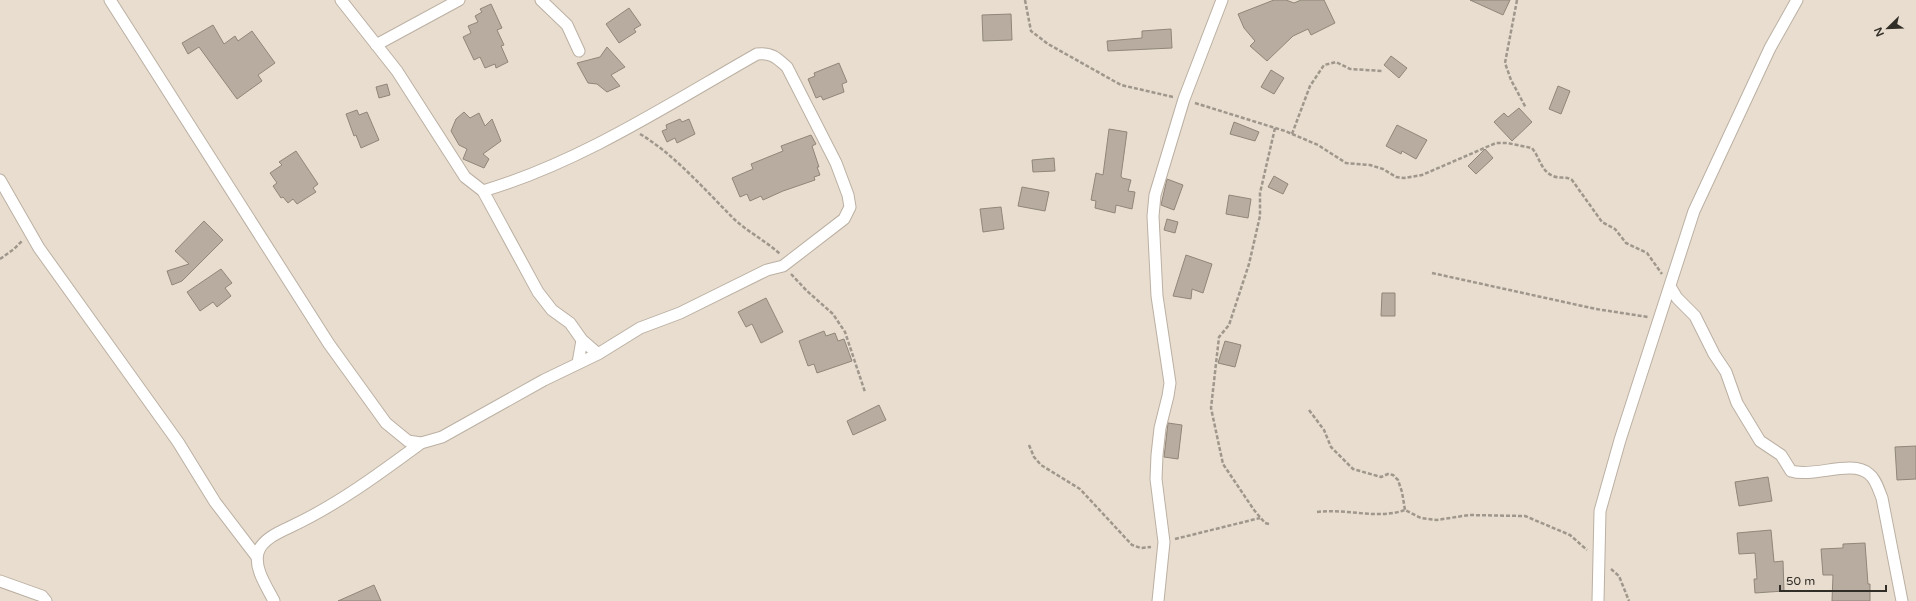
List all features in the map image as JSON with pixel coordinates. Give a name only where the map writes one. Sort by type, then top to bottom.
[{"type":"street","points":[[110,0],[329,344],[386,423],[408,441],[421,443]]},
{"type":"street","points":[[341,0],[401,77],[465,177],[483,191],[538,292],[552,310],[570,323],[582,340],[598,354]]},
{"type":"street","points":[[376,45],[460,0]]},
{"type":"street","points":[[541,0],[566,25],[579,51]]},
{"type":"street","points":[[1158,601],[1164,542],[1156,479],[1157,455],[1160,428],[1170,383],[1157,296],[1153,216],[1155,195],[1184,99],[1222,0]]},
{"type":"street","points":[[1598,601],[1600,511],[1620,440],[1671,288],[1694,211],[1770,48],[1798,0]]},
{"type":"street","points":[[274,601],[257,565],[257,557],[260,547],[275,534],[313,516],[421,443],[442,438],[544,380],[598,354],[640,328],[680,313],[768,270],[786,264],[844,219],[850,207],[848,195],[836,163],[787,67],[775,55],[765,53],[758,54],[586,151],[514,182],[483,191]]},
{"type":"street","points":[[0,180],[39,248],[178,442],[215,502],[257,557]]},
{"type":"street","points":[[1671,288],[1677,298],[1695,316],[1714,354],[1726,372],[1737,404],[1760,441],[1781,455],[1791,471],[1808,473],[1852,467],[1869,473],[1882,498],[1902,601]]},
{"type":"street","points":[[578,363],[582,340]]},
{"type":"street","points":[[0,581],[42,596],[46,601]]},
{"type":"path","points":[[1025,0],[1031,30],[1048,44],[1121,85],[1184,99],[1275,128],[1318,145],[1346,163],[1370,165],[1383,169],[1396,177],[1404,178],[1422,175],[1496,143],[1508,143],[1532,148],[1538,155],[1544,170],[1555,177],[1568,177],[1572,180],[1602,222],[1615,229],[1626,243],[1647,253],[1671,288]]},
{"type":"path","points":[[1517,0],[1505,63],[1511,80],[1526,108]]},
{"type":"path","points":[[1292,134],[1310,86],[1324,65],[1336,62],[1350,69],[1382,70]]},
{"type":"path","points":[[628,127],[654,143],[713,196],[735,220],[771,246],[807,292],[833,314],[845,332],[865,392]]},
{"type":"path","points":[[1269,524],[1260,518],[1239,490],[1232,475],[1223,464],[1211,408],[1219,337],[1229,326],[1249,264],[1260,216],[1260,193],[1275,128]]},
{"type":"path","points":[[0,259],[14,250],[30,232]]},
{"type":"path","points":[[1432,273],[1596,308],[1660,319]]},
{"type":"path","points":[[1309,410],[1324,430],[1331,447],[1353,469],[1381,477],[1388,474],[1393,475],[1398,480],[1406,505],[1405,510]]},
{"type":"path","points":[[1029,445],[1034,457],[1041,465],[1080,489],[1132,545],[1147,548],[1164,542],[1260,518]]},
{"type":"path","points":[[1317,512],[1331,510],[1395,514],[1405,510],[1420,518],[1436,520],[1469,515],[1525,516],[1570,535],[1590,553],[1600,559],[1619,576],[1629,601]]},
{"type":"building","points":[[1274,0],[1286,0],[1294,3],[1301,0],[1324,0],[1335,23],[1311,35],[1308,29],[1293,36],[1267,61],[1250,46],[1255,41],[1244,28],[1238,14]]},
{"type":"building","points":[[1470,0],[1510,0],[1503,15]]},
{"type":"building","points":[[491,4],[502,28],[497,30],[504,45],[501,46],[508,62],[496,68],[495,64],[485,68],[480,57],[474,60],[463,37],[471,33],[468,26],[478,22],[475,16],[482,12],[480,9]]},
{"type":"building","points":[[629,8],[641,25],[634,29],[636,32],[619,43],[606,24]]},
{"type":"building","points":[[1011,14],[1012,40],[983,41],[982,15]]},
{"type":"building","points":[[213,25],[224,44],[235,36],[238,41],[252,31],[275,63],[258,75],[262,81],[237,99],[199,47],[188,54],[182,43]]},
{"type":"building","points":[[1171,29],[1172,48],[1108,51],[1107,41],[1142,38],[1142,31]]},
{"type":"building","points":[[607,47],[625,67],[611,75],[620,86],[607,92],[597,84],[588,83],[577,63],[600,57]]},
{"type":"building","points":[[1391,56],[1407,68],[1399,78],[1384,65]]},
{"type":"building","points":[[839,63],[847,82],[842,84],[844,92],[823,100],[821,96],[816,98],[808,79],[815,76],[814,73]]},
{"type":"building","points":[[1271,70],[1284,78],[1274,94],[1261,87]]},
{"type":"building","points":[[387,84],[390,95],[379,98],[376,87]]},
{"type":"building","points":[[1558,86],[1570,91],[1561,114],[1549,109]]},
{"type":"building","points":[[1519,108],[1532,122],[1512,141],[1494,122],[1504,113],[1508,117]]},
{"type":"building","points":[[357,110],[359,115],[367,112],[379,140],[361,148],[356,135],[354,136],[346,114]]},
{"type":"building","points":[[464,112],[470,118],[479,113],[485,126],[492,119],[501,141],[483,154],[489,159],[484,168],[463,159],[467,149],[459,145],[451,131],[456,119]]},
{"type":"building","points":[[680,119],[682,122],[689,119],[695,134],[677,143],[675,138],[667,142],[662,131],[667,129],[666,125]]},
{"type":"building","points":[[1234,122],[1259,132],[1255,141],[1230,134]]},
{"type":"building","points":[[1397,125],[1427,140],[1416,159],[1402,151],[1401,154],[1386,146]]},
{"type":"building","points":[[1109,129],[1127,132],[1121,176],[1122,178],[1131,180],[1128,191],[1135,192],[1132,209],[1116,205],[1115,213],[1095,208],[1096,201],[1091,200],[1096,173],[1103,175]]},
{"type":"building","points":[[811,135],[816,144],[812,146],[820,175],[814,177],[815,180],[783,191],[763,200],[761,196],[750,201],[747,194],[740,197],[732,178],[753,169],[751,164],[783,151],[781,146]]},
{"type":"building","points":[[1485,149],[1493,158],[1476,174],[1468,166]]},
{"type":"building","points":[[296,151],[318,184],[313,188],[316,192],[297,204],[293,199],[288,203],[283,197],[281,198],[273,186],[277,183],[270,173],[282,165],[279,162]]},
{"type":"building","points":[[1054,158],[1055,171],[1033,172],[1032,160]]},
{"type":"building","points":[[1274,176],[1288,184],[1283,194],[1268,187]]},
{"type":"building","points":[[1167,179],[1183,185],[1174,210],[1161,205]]},
{"type":"building","points":[[1022,187],[1049,192],[1045,211],[1018,206]]},
{"type":"building","points":[[1229,195],[1251,199],[1248,218],[1226,214]]},
{"type":"building","points":[[1001,207],[1004,229],[983,232],[980,209]]},
{"type":"building","points":[[1167,219],[1178,222],[1175,233],[1164,230]]},
{"type":"building","points":[[204,221],[223,240],[182,281],[172,285],[167,271],[189,264],[175,251]]},
{"type":"building","points":[[1186,255],[1212,264],[1203,293],[1192,289],[1191,299],[1173,296]]},
{"type":"building","points":[[221,269],[232,283],[225,288],[231,296],[217,307],[213,302],[200,311],[187,292]]},
{"type":"building","points":[[1382,293],[1395,293],[1395,316],[1381,316]]},
{"type":"building","points":[[766,298],[783,332],[761,343],[752,324],[746,327],[738,312]]},
{"type":"building","points":[[824,331],[826,336],[835,333],[838,341],[844,339],[852,361],[817,373],[814,364],[808,366],[799,341]]},
{"type":"building","points":[[1225,341],[1241,345],[1235,367],[1218,363]]},
{"type":"building","points":[[879,405],[886,420],[853,435],[847,421]]},
{"type":"building","points":[[1168,423],[1182,425],[1178,459],[1164,457]]},
{"type":"building","points":[[1916,446],[1916,479],[1897,480],[1895,447]]},
{"type":"building","points":[[1768,477],[1772,501],[1739,506],[1735,482]]},
{"type":"building","points":[[1771,530],[1774,562],[1783,561],[1784,591],[1755,593],[1754,579],[1757,579],[1755,553],[1739,554],[1737,533]]},
{"type":"building","points":[[1865,543],[1868,584],[1870,584],[1870,601],[1832,601],[1833,575],[1823,575],[1821,549],[1843,548],[1843,544]]},
{"type":"building","points":[[374,585],[381,601],[338,601]]}]
